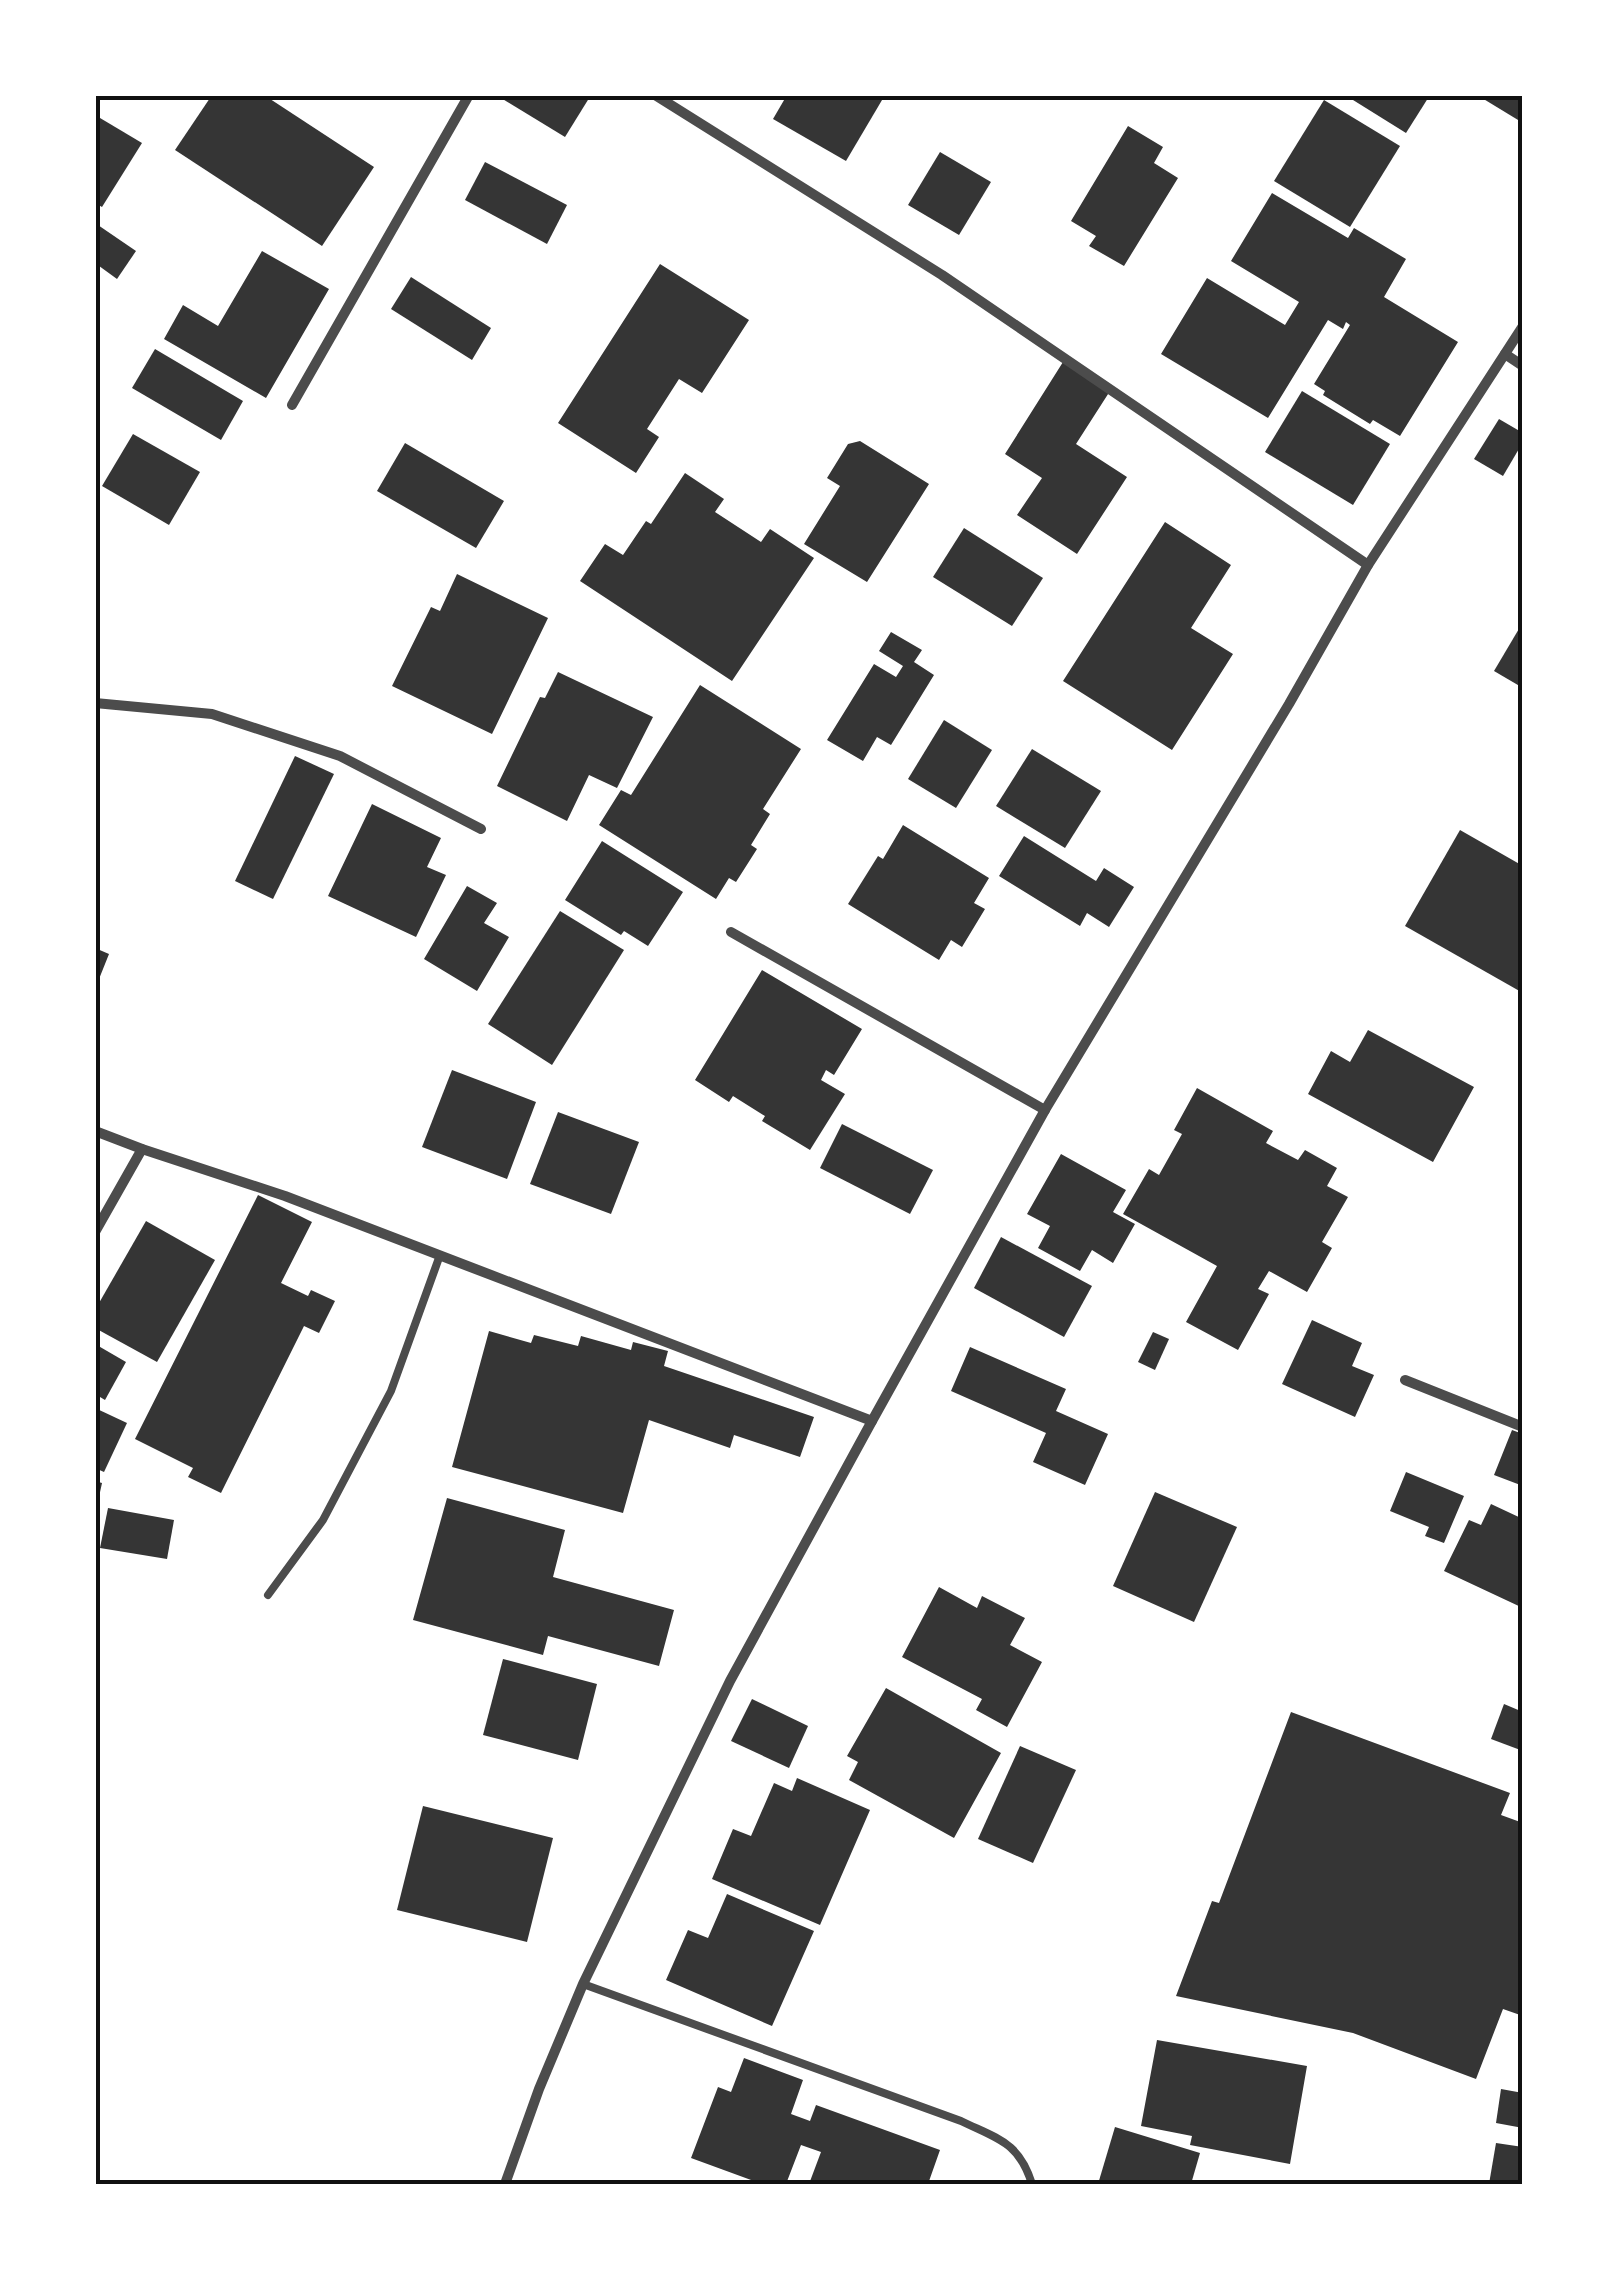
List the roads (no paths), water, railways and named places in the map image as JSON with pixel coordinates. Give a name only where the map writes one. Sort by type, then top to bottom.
[{"type":"street","points":[[292,404],[469,95]]},
{"type":"street","points":[[654,95],[942,275],[1368,565]]},
{"type":"street","points":[[519,2184],[505,2182],[583,1984],[730,1682],[1044,1110],[1289,704],[1368,565],[1523,326]]},
{"type":"street","points":[[1505,354],[1523,366]]},
{"type":"street","points":[[95,703],[212,714],[340,756],[481,829]]},
{"type":"street","points":[[731,932],[1044,1110]]},
{"type":"street","points":[[95,1131],[284,1196],[872,1421]]},
{"type":"street","points":[[95,1232],[142,1149]]},
{"type":"street","points":[[1405,1380],[1523,1426]]},
{"type":"lane","points":[[268,1595],[324,1520],[390,1391],[440,1255]]},
{"type":"lane","points":[[583,1984],[961,2120],[1009,2144],[1026,2163],[1032,2184]]}]
